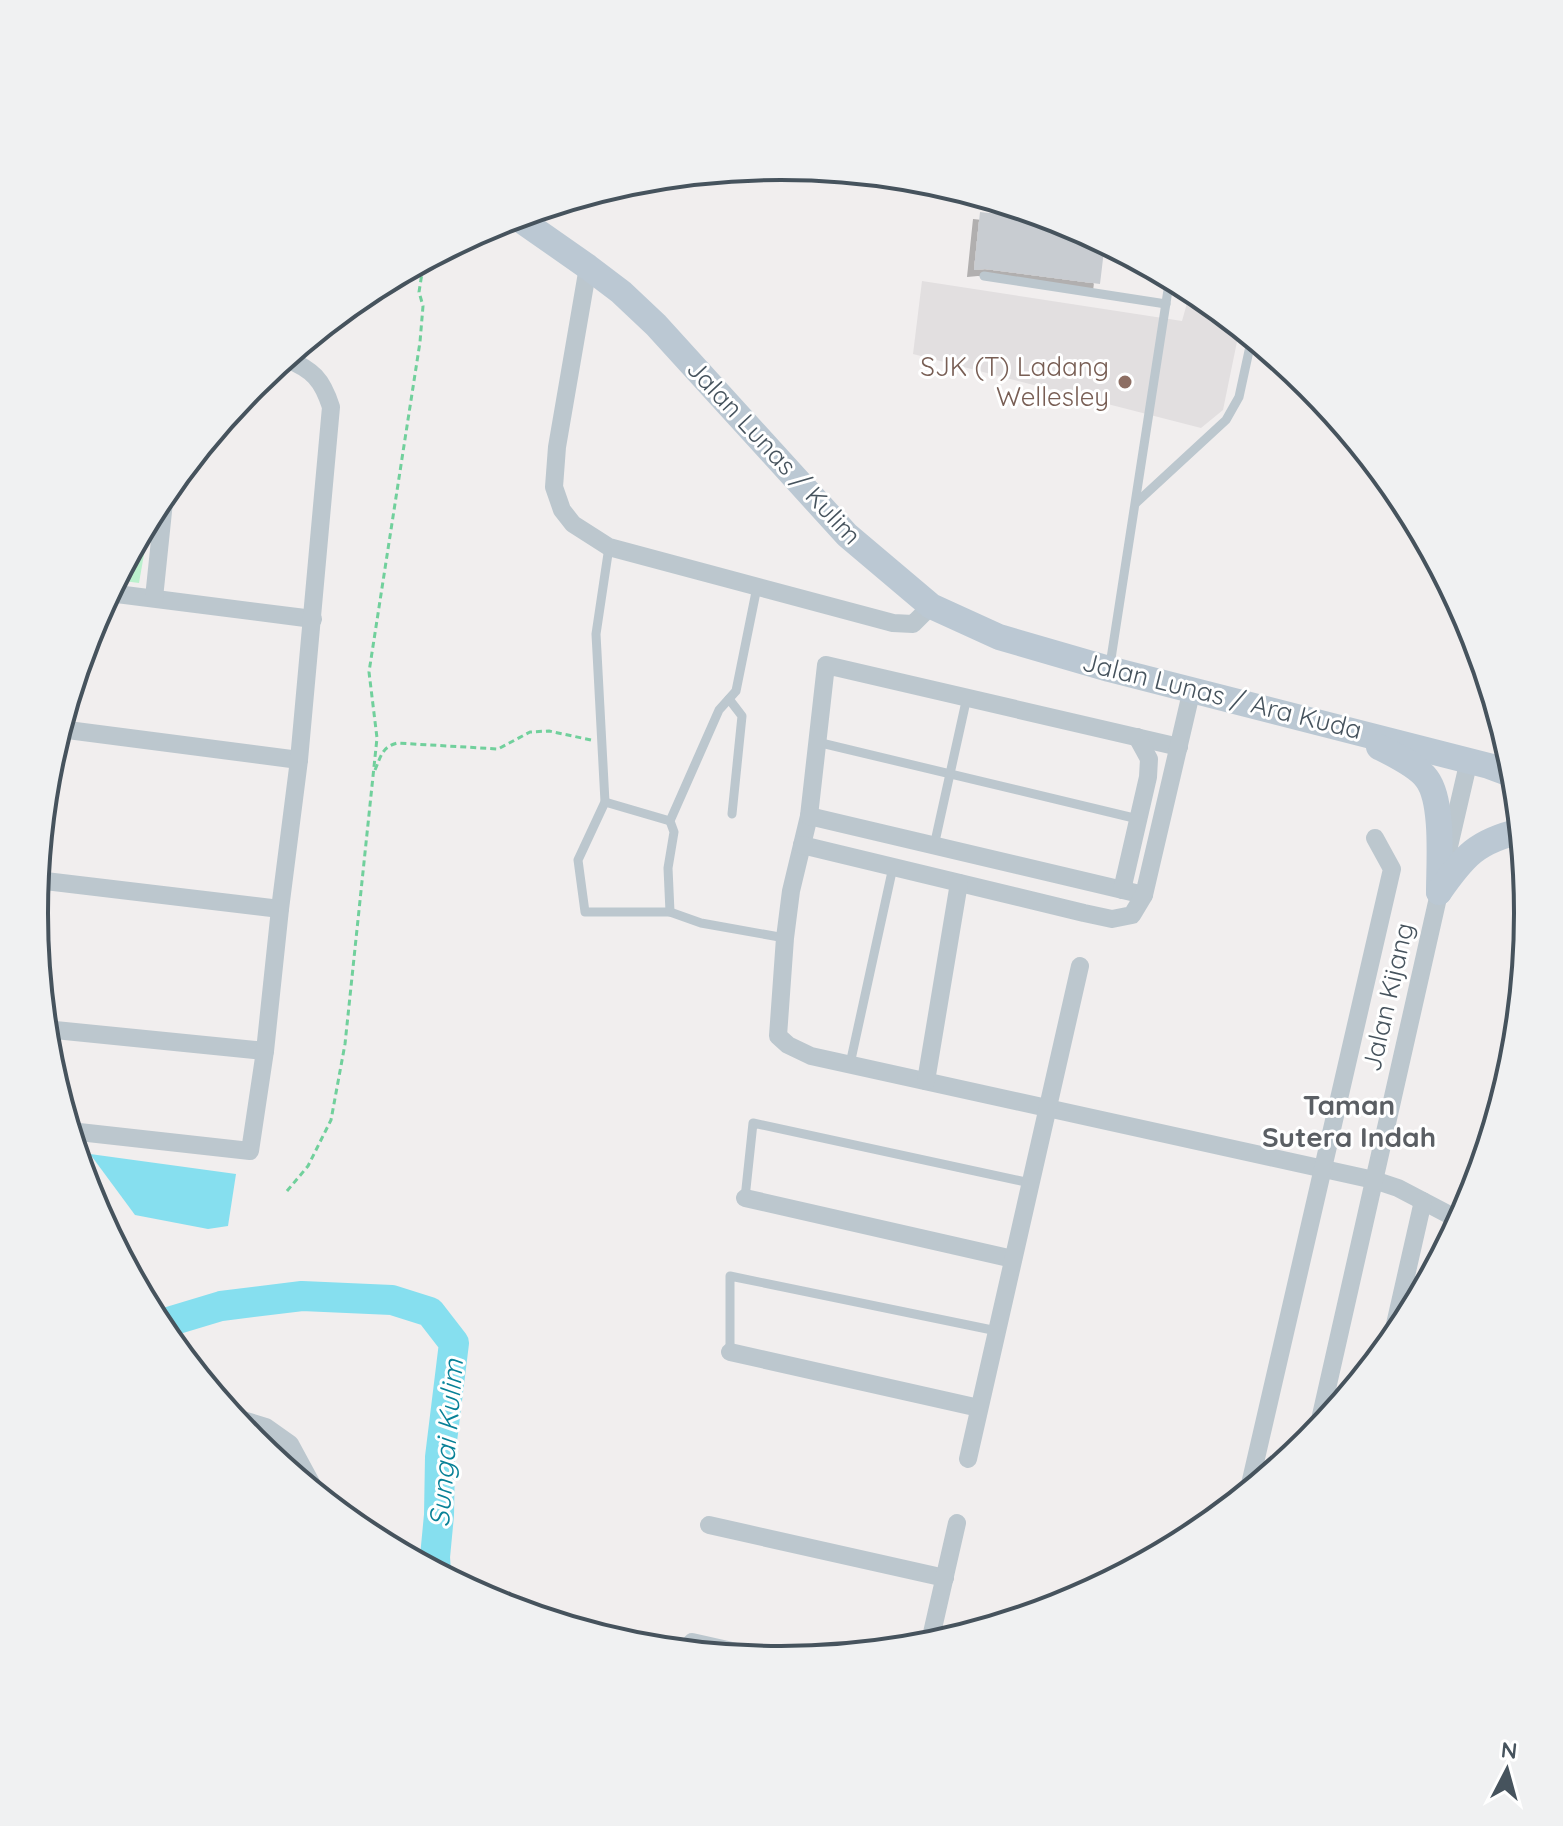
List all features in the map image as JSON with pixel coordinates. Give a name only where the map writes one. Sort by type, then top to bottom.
[{"type":"main road","name":"Jalan Lunas / Kulim","points":[[528,225],[621,292],[656,325],[847,535],[931,606]]},
{"type":"main road","name":"Jalan Lunas / Ara Kuda","points":[[931,606],[999,637],[1109,669],[1500,765]]},
{"type":"main road","points":[[1348,729],[1403,760],[1426,778],[1435,796],[1439,892]]},
{"type":"main road","points":[[1439,892],[1470,852],[1499,836],[1510,833]]},
{"type":"street","points":[[588,267],[557,447],[554,487],[562,510],[573,524],[609,547],[893,623],[913,624],[931,606]]},
{"type":"street","points":[[82,1132],[250,1151],[265,1051],[299,760],[331,407],[323,384],[297,363]]},
{"type":"street","points":[[154,598],[162,521]]},
{"type":"street","points":[[121,594],[313,619]]},
{"type":"street","points":[[1179,747],[826,665],[809,816],[791,891],[778,1036],[788,1045],[811,1056],[1374,1180],[1398,1188],[1449,1215]]},
{"type":"street","points":[[802,845],[1112,919],[1132,915],[1144,895],[1192,689]]},
{"type":"street","points":[[71,730],[299,760]]},
{"type":"street","points":[[1122,890],[1148,777],[1149,759],[1137,737]]},
{"type":"street","name":"Jalan Kijang","points":[[1323,1408],[1469,760]]},
{"type":"street","points":[[809,816],[1144,895]]},
{"type":"street","points":[[1252,1475],[1392,869],[1375,838]]},
{"type":"street","points":[[49,881],[280,909]]},
{"type":"street","points":[[926,1081],[959,883]]},
{"type":"street","points":[[968,1459],[1080,966]]},
{"type":"street","points":[[58,1030],[265,1051]]},
{"type":"street","points":[[745,1198],[1013,1259]]},
{"type":"street","points":[[1398,1309],[1423,1201]]},
{"type":"street","points":[[730,1352],[979,1408]]},
{"type":"street","points":[[255,1424],[266,1427],[290,1444],[303,1468]]},
{"type":"street","points":[[933,1630],[957,1523]]},
{"type":"street","points":[[709,1525],[945,1578]]},
{"type":"lane","points":[[984,276],[1166,304]]},
{"type":"lane","points":[[1109,669],[1168,290]]},
{"type":"lane","points":[[1136,503],[1226,420],[1239,397],[1249,349]]},
{"type":"lane","points":[[609,547],[596,634],[605,802],[578,860],[585,912],[670,912],[701,923],[785,938]]},
{"type":"lane","points":[[670,912],[668,868],[674,832],[670,821],[719,710],[736,691],[757,587]]},
{"type":"lane","points":[[934,846],[967,697]]},
{"type":"lane","points":[[729,699],[742,716],[732,814]]},
{"type":"lane","points":[[817,742],[1138,819]]},
{"type":"lane","points":[[605,802],[670,821]]},
{"type":"lane","points":[[850,1064],[893,867]]},
{"type":"lane","points":[[745,1198],[753,1123],[1030,1183]]},
{"type":"lane","points":[[730,1352],[730,1276],[997,1331]]},
{"type":"lane","points":[[1405,1280],[1414,1284]]},
{"type":"path","points":[[287,1191],[308,1166],[331,1120],[345,1044],[377,738],[369,672],[420,342],[422,274]]},
{"type":"path","points":[[373,773],[383,751],[388,745],[397,743],[498,749],[530,732],[549,731],[602,742]]},
{"type":"shaded area","name":"SJK (T) Ladang Wellesley","points":[[922,281],[1182,321],[1187,302],[1238,339],[1223,410],[1201,428],[913,354]]},
{"type":"green space","points":[[145,548],[139,583],[128,582]]},
{"type":"water","points":[[90,1154],[236,1174],[228,1226],[208,1229],[135,1215]]},
{"type":"building","points":[[980,212],[1017,218],[1104,254],[1100,284],[974,270]]},
{"type":"waterway","name":"Sungai Kulim","points":[[172,1321],[221,1306],[302,1296],[392,1300],[430,1312],[454,1343],[440,1457],[435,1559]]},
{"type":"place","name":"SJK (T) Ladang Wellesley","points":[[1125,382]]},
{"type":"district","name":"Taman Sutera Indah","points":[[1349,1121]]}]
